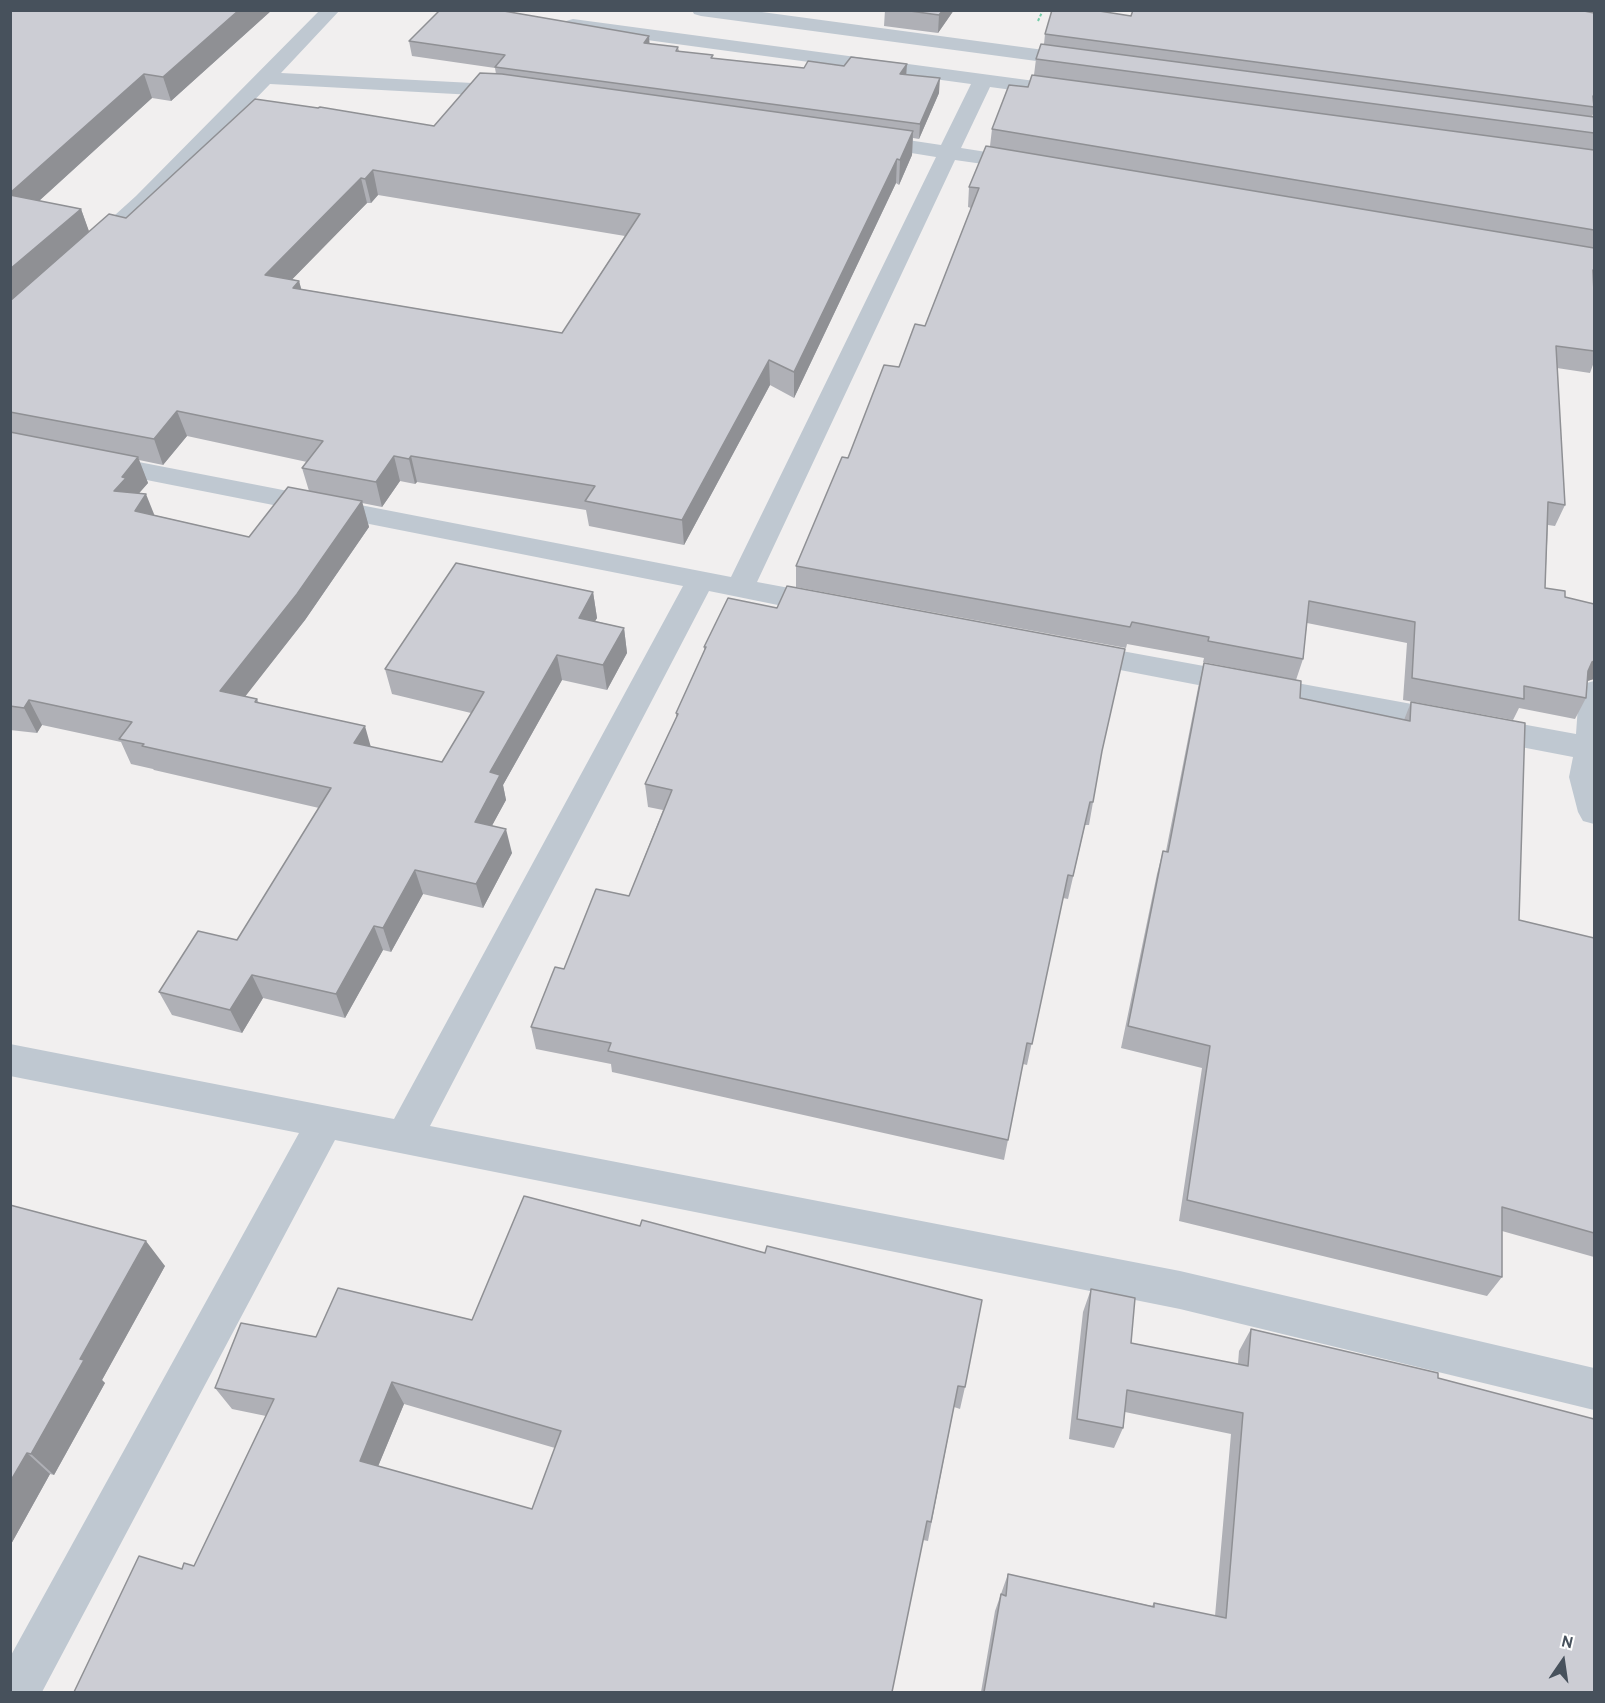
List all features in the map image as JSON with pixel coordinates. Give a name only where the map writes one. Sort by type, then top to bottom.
[{"type":"street","points":[[73,265],[144,201],[331,10]]},
{"type":"street","points":[[701,10],[1100,64]]},
{"type":"street","points":[[859,32],[871,10]]},
{"type":"street","points":[[556,22],[1087,94]]},
{"type":"street","points":[[265,78],[530,93]]},
{"type":"street","points":[[739,589],[983,80]]},
{"type":"street","points":[[844,137],[1043,167]]},
{"type":"street","points":[[10,445],[855,611]]},
{"type":"street","points":[[404,1137],[700,582]]},
{"type":"street","points":[[1053,648],[1593,749]]},
{"type":"street","points":[[1594,692],[1593,749],[1585,777],[1594,812]]},
{"type":"street","points":[[10,1060],[1180,1290],[1594,1389]]},
{"type":"street","points":[[17,1692],[326,1122]]},
{"type":"building","points":[[10,10],[239,10],[163,77],[144,74],[10,193]]},
{"type":"building","points":[[440,10],[498,10],[649,36],[644,43],[678,47],[676,51],[713,55],[711,58],[804,68],[808,61],[844,66],[851,57],[907,64],[900,74],[940,78],[920,124],[495,67],[505,55],[409,41]]},
{"type":"building","points":[[903,10],[943,10],[939,15]]},
{"type":"building","points":[[1052,10],[1093,10],[1131,16],[1133,10],[1579,10],[1594,13],[1594,107],[1045,34]]},
{"type":"building","points":[[1041,44],[1594,117],[1594,133],[1036,59]]},
{"type":"building","points":[[480,73],[502,74],[913,131],[900,160],[897,159],[794,372],[769,360],[682,520],[585,501],[595,486],[411,456],[409,459],[394,456],[376,482],[302,468],[323,441],[177,411],[154,439],[10,412],[10,301],[109,214],[126,218],[255,99],[434,126]],"holes":[[[373,170],[640,214],[562,333],[293,288],[299,281],[265,275],[361,178],[365,179]]]},
{"type":"building","points":[[1032,75],[1594,150],[1594,230],[992,129],[1009,85],[1028,87]]},
{"type":"building","points":[[986,146],[1594,248],[1594,351],[1556,346],[1565,505],[1548,502],[1545,588],[1565,591],[1565,597],[1594,604],[1594,661],[1588,671],[1586,698],[1524,686],[1524,699],[1412,678],[1415,622],[1309,601],[1303,659],[1208,641],[1209,637],[1132,622],[1130,627],[796,566],[842,457],[848,458],[884,365],[899,367],[915,324],[925,326],[979,188],[969,187]]},
{"type":"building","points":[[10,195],[81,209],[10,269]]},
{"type":"building","points":[[10,432],[138,457],[122,477],[126,478],[114,491],[146,494],[135,511],[249,537],[288,487],[362,501],[297,594],[220,691],[257,699],[255,702],[365,726],[354,743],[442,762],[484,692],[385,669],[456,563],[593,592],[579,618],[624,628],[603,665],[557,655],[490,772],[500,775],[475,822],[506,829],[476,884],[415,870],[383,928],[374,926],[336,994],[252,975],[230,1010],[159,992],[198,931],[237,940],[331,788],[119,739],[132,722],[29,700],[24,708],[10,706]]},
{"type":"building","points":[[787,586],[1125,649],[1093,802],[1090,802],[1073,876],[1068,875],[1032,1044],[1027,1043],[1008,1140],[608,1051],[611,1043],[531,1027],[555,967],[564,969],[596,889],[629,896],[672,790],[645,784],[678,714],[676,713],[706,647],[704,647],[728,598],[777,608]]},
{"type":"building","points":[[1204,663],[1301,681],[1300,698],[1410,721],[1411,702],[1525,723],[1519,920],[1594,938],[1594,1233],[1502,1207],[1502,1277],[1187,1200],[1210,1046],[1128,1026],[1163,851],[1168,852]]},
{"type":"building","points":[[524,1196],[640,1226],[642,1220],[765,1253],[767,1246],[982,1300],[965,1387],[958,1386],[931,1522],[927,1521],[892,1692],[74,1692],[139,1556],[182,1569],[184,1563],[194,1566],[274,1399],[215,1388],[241,1323],[316,1337],[338,1288],[472,1320]],"holes":[[[392,1382],[561,1431],[532,1509],[360,1461]]]},
{"type":"building","points":[[10,1205],[146,1241],[80,1359],[84,1360],[31,1454],[27,1453],[10,1482]]},
{"type":"building","points":[[1091,1289],[1135,1298],[1131,1343],[1248,1366],[1251,1329],[1438,1373],[1438,1378],[1594,1419],[1594,1692],[984,1692],[1001,1594],[1006,1596],[1008,1574],[1154,1607],[1154,1603],[1226,1618],[1243,1413],[1127,1390],[1123,1428],[1077,1419]]}]
